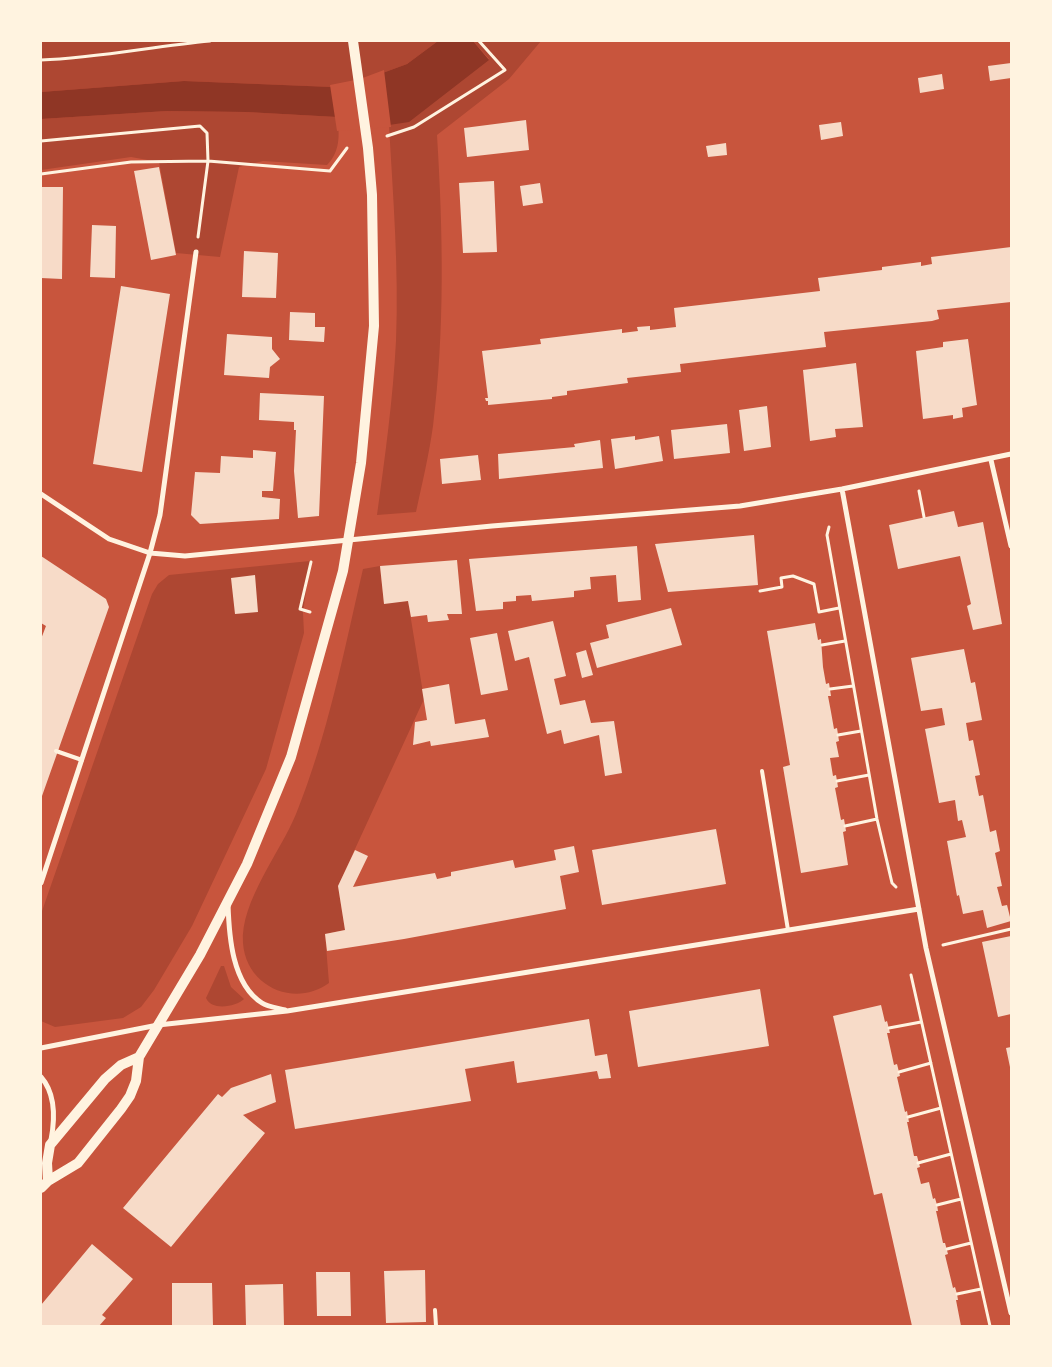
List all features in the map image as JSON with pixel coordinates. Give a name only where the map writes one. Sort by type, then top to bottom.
[{"type":"main road","points":[[45,1185],[78,1163],[130,1096],[136,1081],[139,1056],[228,903],[291,757],[343,571],[361,463],[374,326],[372,195],[368,148],[353,41]]},
{"type":"main road","points":[[45,1185],[50,1145],[105,1079],[121,1065],[139,1056]]},
{"type":"street","points":[[41,883],[150,553],[160,515],[196,252]]},
{"type":"street","points":[[41,494],[108,539],[150,553],[185,556],[502,525],[740,506],[916,475],[991,460],[1011,454]]},
{"type":"street","points":[[991,460],[1011,546]]},
{"type":"street","points":[[842,489],[918,909],[1011,1313]]},
{"type":"street","points":[[228,903],[232,950],[250,992],[263,1004],[287,1010]]},
{"type":"street","points":[[41,1048],[158,1026],[287,1010],[918,909]]},
{"type":"street","points":[[41,1076],[50,1091],[54,1112],[50,1145]]},
{"type":"lane","points":[[56,751],[82,760]]},
{"type":"lane","points":[[762,771],[788,930]]},
{"type":"lane","points":[[435,1310],[436,1326]]},
{"type":"path","points":[[41,60],[75,59],[161,46],[210,41]]},
{"type":"path","points":[[383,137],[414,127],[505,70],[479,41]]},
{"type":"path","points":[[41,141],[200,126],[207,133],[208,161],[196,252]]},
{"type":"path","points":[[41,174],[131,162],[208,161],[330,171],[350,144]]},
{"type":"path","points":[[916,475],[924,518]]},
{"type":"path","points":[[830,526],[827,535],[877,819],[892,883],[918,909]]},
{"type":"path","points":[[300,609],[309,572]]},
{"type":"path","points":[[760,591],[782,587],[781,578],[793,576],[814,584],[819,612],[839,608]]},
{"type":"path","points":[[822,645],[845,641]]},
{"type":"path","points":[[830,689],[853,686]]},
{"type":"path","points":[[838,735],[861,731]]},
{"type":"path","points":[[837,781],[869,775]]},
{"type":"path","points":[[845,826],[877,819]]},
{"type":"path","points":[[926,948],[1011,930]]},
{"type":"path","points":[[910,967],[990,1326]]},
{"type":"path","points":[[889,1028],[921,1022]]},
{"type":"path","points":[[899,1072],[931,1063]]},
{"type":"path","points":[[908,1117],[941,1108]]},
{"type":"path","points":[[918,1162],[951,1154]]},
{"type":"path","points":[[937,1205],[961,1199]]},
{"type":"path","points":[[947,1249],[971,1243]]},
{"type":"path","points":[[957,1294],[981,1289]]},
{"type":"shaded area","points":[[41,41],[438,41],[407,64],[361,81],[332,87],[184,81],[41,92]]},
{"type":"shaded area","points":[[438,41],[473,41],[489,60],[409,122],[389,125],[337,117],[246,112],[167,111],[41,119],[41,92],[184,81],[332,87],[361,81],[407,64]]},
{"type":"shaded area","points":[[473,41],[541,41],[509,79],[437,135],[442,280],[440,353],[431,437],[416,512],[377,515],[391,406],[397,314],[394,206],[389,125],[489,59]]},
{"type":"shaded area","points":[[167,111],[246,112],[337,117],[339,130],[337,149],[327,165],[263,161],[239,167],[220,257],[176,253],[159,162],[131,157],[41,170],[41,119]]},
{"type":"shaded area","points":[[310,561],[303,613],[304,633],[266,769],[192,926],[154,990],[141,1007],[123,1018],[55,1027],[41,1021],[41,914],[152,594],[158,584],[169,575]]},
{"type":"shaded area","points":[[380,566],[384,603],[408,601],[424,699],[338,886],[345,930],[325,934],[329,983],[316,990],[288,993],[274,989],[263,982],[253,971],[246,958],[243,943],[244,927],[254,894],[296,814],[317,754],[334,693],[363,569]]},
{"type":"shaded area","points":[[221,966],[224,966],[231,987],[244,999],[230,1006],[213,1005],[206,998]]},
{"type":"pier","points":[[384,70],[391,127],[337,131],[330,85],[360,79]]},
{"type":"building","points":[[1011,63],[1011,78],[990,81],[988,66]]},
{"type":"building","points":[[942,74],[944,89],[920,93],[918,78]]},
{"type":"building","points":[[526,120],[529,150],[467,157],[464,128]]},
{"type":"building","points":[[841,122],[843,136],[821,140],[819,125]]},
{"type":"building","points":[[726,143],[727,155],[708,157],[706,146]]},
{"type":"building","points":[[159,167],[176,255],[151,260],[134,171]]},
{"type":"building","points":[[494,181],[497,252],[463,253],[459,183]]},
{"type":"building","points":[[540,183],[543,203],[523,206],[520,186]]},
{"type":"building","points":[[41,187],[63,187],[62,279],[41,278]]},
{"type":"building","points":[[92,225],[116,226],[115,278],[90,277]]},
{"type":"building","points":[[1011,247],[1011,302],[937,310],[939,319],[932,321],[824,332],[826,347],[680,364],[681,372],[627,378],[628,383],[567,391],[567,395],[552,397],[552,399],[488,405],[488,401],[485,398],[488,398],[482,351],[541,344],[540,339],[622,329],[622,333],[638,331],[637,327],[650,326],[650,330],[676,327],[674,308],[820,291],[818,278],[882,270],[882,267],[921,262],[921,266],[932,264],[931,257]]},
{"type":"building","points":[[244,251],[278,253],[276,298],[242,297]]},
{"type":"building","points":[[121,286],[170,294],[142,472],[93,464]]},
{"type":"building","points":[[290,312],[315,313],[315,327],[325,327],[324,342],[289,340]]},
{"type":"building","points":[[227,334],[272,337],[272,349],[280,359],[270,367],[269,378],[224,375]]},
{"type":"building","points":[[968,339],[977,405],[962,408],[963,417],[953,419],[953,415],[923,419],[916,351],[943,347],[943,342]]},
{"type":"building","points":[[856,363],[863,427],[835,429],[836,437],[810,441],[803,370]]},
{"type":"building","points":[[260,393],[324,396],[319,516],[298,518],[294,471],[296,430],[294,430],[294,422],[259,420]]},
{"type":"building","points":[[767,406],[771,447],[744,451],[739,410]]},
{"type":"building","points":[[727,424],[730,453],[674,459],[671,430]]},
{"type":"building","points":[[635,436],[635,440],[659,436],[663,461],[615,469],[611,439]]},
{"type":"building","points":[[600,440],[603,468],[499,479],[498,454],[575,447],[574,444]]},
{"type":"building","points":[[253,450],[276,452],[273,491],[262,491],[262,497],[280,499],[279,519],[200,524],[191,515],[195,472],[220,473],[221,456],[253,458]]},
{"type":"building","points":[[478,455],[481,480],[442,484],[440,459]]},
{"type":"building","points":[[954,511],[958,527],[983,522],[1002,624],[973,630],[967,606],[971,604],[960,556],[898,569],[889,525]]},
{"type":"building","points":[[754,535],[758,585],[668,592],[655,544]]},
{"type":"building","points":[[637,546],[641,600],[618,602],[616,575],[590,577],[591,589],[574,591],[574,597],[532,601],[531,595],[516,596],[516,601],[503,602],[503,609],[476,611],[469,559]]},
{"type":"building","points":[[41,556],[106,599],[109,607],[42,796],[41,639],[46,626],[41,623]]},
{"type":"building","points":[[457,560],[462,614],[447,614],[449,620],[428,622],[427,615],[411,617],[408,601],[384,604],[380,566]]},
{"type":"building","points":[[255,575],[258,612],[235,614],[231,578]]},
{"type":"building","points":[[671,608],[682,645],[597,668],[590,643],[609,638],[606,625]]},
{"type":"building","points":[[553,621],[566,676],[554,679],[560,705],[585,700],[591,723],[614,721],[622,773],[605,776],[599,735],[564,744],[561,730],[547,734],[529,657],[515,661],[508,631]]},
{"type":"building","points":[[815,623],[818,640],[821,639],[823,667],[826,684],[829,683],[831,696],[828,696],[834,729],[837,728],[839,741],[836,742],[839,757],[830,758],[833,776],[836,775],[838,787],[835,788],[841,820],[844,819],[846,831],[843,832],[848,865],[801,873],[783,767],[790,765],[767,631]]},
{"type":"building","points":[[497,633],[508,690],[481,695],[470,638]]},
{"type":"building","points":[[964,649],[971,683],[975,682],[982,720],[966,723],[969,741],[973,740],[980,775],[975,776],[979,796],[983,795],[990,832],[996,830],[1000,851],[995,853],[1002,886],[997,887],[1002,906],[1007,905],[1011,921],[987,928],[983,910],[963,914],[959,895],[957,896],[947,841],[966,837],[962,820],[958,821],[955,800],[939,803],[925,729],[945,725],[942,708],[921,711],[911,658]]},
{"type":"building","points":[[586,650],[593,675],[582,678],[576,653]]},
{"type":"building","points":[[449,684],[455,724],[485,719],[489,737],[431,746],[430,741],[413,745],[415,722],[427,720],[422,689]]},
{"type":"building","points":[[716,829],[726,884],[602,905],[592,850]]},
{"type":"building","points":[[574,846],[579,872],[560,876],[566,909],[404,939],[327,951],[325,934],[345,930],[338,886],[355,850],[368,856],[353,887],[435,873],[437,879],[451,876],[451,872],[513,860],[515,868],[556,860],[554,850]]},
{"type":"building","points":[[1011,936],[1011,1014],[998,1017],[982,942]]},
{"type":"building","points":[[760,989],[769,1046],[638,1067],[629,1011]]},
{"type":"building","points":[[881,1005],[890,1033],[887,1033],[894,1065],[897,1064],[900,1076],[897,1077],[905,1112],[907,1111],[909,1122],[907,1122],[914,1156],[917,1156],[920,1167],[917,1168],[921,1184],[929,1182],[933,1199],[935,1198],[937,1205],[938,1211],[936,1211],[943,1243],[945,1243],[948,1254],[945,1255],[953,1288],[955,1287],[957,1294],[958,1300],[956,1300],[961,1326],[912,1326],[882,1193],[874,1195],[833,1016]]},
{"type":"building","points":[[589,1019],[595,1056],[607,1054],[611,1078],[599,1079],[597,1071],[517,1083],[514,1061],[465,1069],[471,1101],[295,1129],[285,1070]]},
{"type":"building","points":[[1011,1047],[1011,1067],[1010,1067],[1006,1048]]},
{"type":"building","points":[[271,1074],[276,1102],[243,1115],[265,1133],[171,1247],[123,1208],[218,1094],[222,1097],[231,1088]]},
{"type":"building","points":[[92,1244],[133,1279],[102,1315],[106,1318],[99,1326],[41,1326],[41,1305]]},
{"type":"building","points":[[425,1270],[426,1322],[386,1323],[384,1271]]},
{"type":"building","points":[[316,1272],[350,1272],[351,1316],[317,1316]]},
{"type":"building","points":[[172,1283],[212,1283],[213,1326],[172,1326]]},
{"type":"building","points":[[283,1284],[284,1326],[246,1326],[245,1285]]}]
